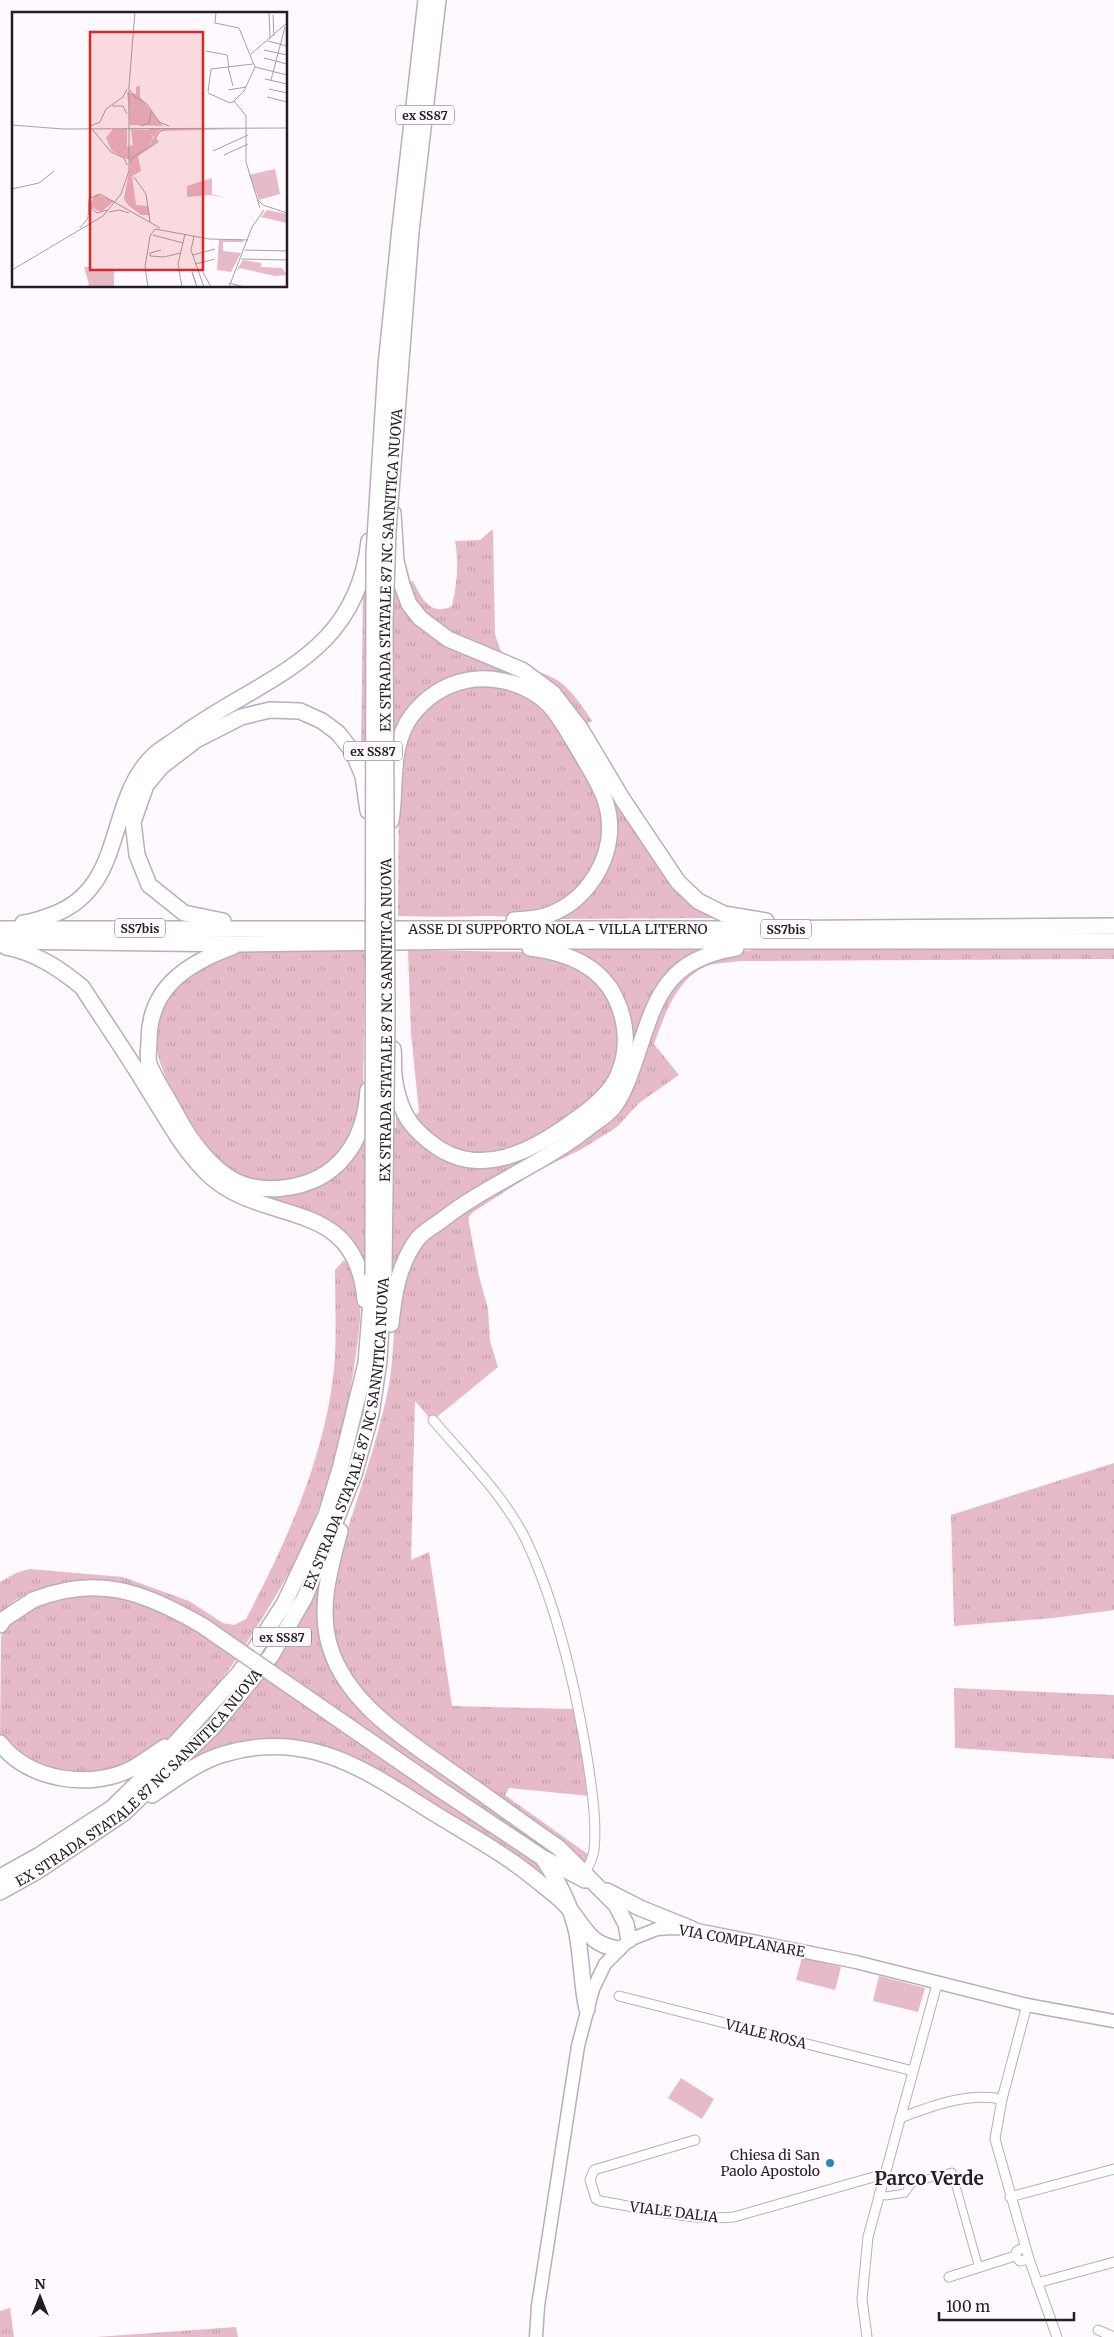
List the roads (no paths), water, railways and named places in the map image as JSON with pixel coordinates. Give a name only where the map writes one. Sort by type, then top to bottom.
[{"type":"highway","name":"EX STRADA STATALE 87 NC SANNITICA NUOVA","points":[[405,229],[426,0]]},
{"type":"highway","name":"EX STRADA STATALE 87 NC SANNITICA NUOVA","points":[[0,1892],[36,1872],[124,1813],[213,1727],[271,1656],[305,1597],[354,1475],[371,1414],[372,1362],[385,1273],[387,1017],[384,491],[386,366],[438,0]]},
{"type":"highway","name":"EX STRADA STATALE 87 NC SANNITICA NUOVA","points":[[384,491],[374,554],[373,1060],[385,1273]]},
{"type":"highway","points":[[0,924],[30,922],[67,910],[94,886],[138,776],[154,756],[200,730],[299,663],[326,639],[346,616],[356,596],[368,556],[372,512],[384,491]]},
{"type":"highway","points":[[384,491],[395,525],[396,561],[409,604],[420,618],[448,639],[503,660],[538,680],[562,703],[601,787],[609,816],[610,833],[607,850],[595,876],[574,900],[546,916],[482,922],[458,928]]},
{"type":"highway","points":[[386,849],[393,812],[396,762],[402,731],[410,717],[432,694],[460,681],[476,678],[510,682],[537,695],[575,731],[678,882],[698,901],[724,914],[757,920],[856,928]]},
{"type":"highway","points":[[279,928],[216,921],[184,913],[150,885],[137,855],[133,822],[146,786],[162,766],[200,730],[270,710],[300,711],[322,721],[338,733],[353,752],[363,776],[373,838]]},
{"type":"highway","name":"ASSE DI SUPPORTO NOLA - VILLA LITERNO","points":[[0,929],[279,928],[354,930],[1114,926]]},
{"type":"highway","name":"ASSE DI SUPPORTO NOLA - VILLA LITERNO","points":[[0,941],[240,944],[477,941],[1114,941]]},
{"type":"highway","points":[[387,1017],[394,1053],[394,1076],[404,1112],[424,1138],[445,1153],[476,1161],[516,1156],[562,1130],[588,1111],[606,1094],[620,1071],[625,1034],[619,1005],[612,991],[596,971],[572,958],[538,949],[477,941]]},
{"type":"highway","points":[[372,1362],[390,1331],[385,1273],[417,1240],[454,1211],[574,1140],[613,1108],[628,1083],[655,1005],[665,987],[679,971],[697,959],[713,952],[777,941]]},
{"type":"highway","points":[[240,944],[206,956],[185,970],[159,994],[149,1025],[149,1062],[182,1144],[195,1160],[226,1189],[245,1198],[307,1218],[325,1226],[340,1238],[360,1268],[372,1362]]},
{"type":"highway","points":[[0,946],[25,951],[59,968],[82,987],[170,1114],[188,1135],[217,1168],[236,1181],[254,1187],[273,1190],[314,1182],[340,1164],[351,1148],[365,1115],[373,1060]]},
{"type":"highway","name":"EX STRADA STATALE 87 NC SANNITICA NUOVA","points":[[0,1877],[38,1856],[112,1808],[183,1736],[240,1672],[284,1604],[326,1514],[372,1362]]},
{"type":"highway","points":[[124,1813],[187,1772],[223,1754],[250,1748],[287,1746],[313,1750],[363,1768],[509,1860],[538,1881],[570,1909],[587,1935],[606,1947],[624,1945],[621,1913],[559,1848],[403,1737],[358,1697],[336,1665],[326,1627],[327,1587],[354,1475]]},
{"type":"highway","points":[[0,1625],[4,1619],[33,1600],[53,1592],[75,1587],[96,1587],[130,1593],[163,1605],[203,1626],[543,1858],[640,1908],[692,1929]]},
{"type":"highway","points":[[0,1743],[5,1750],[34,1770],[66,1779],[104,1778],[132,1768],[183,1736]]},
{"type":"highway","points":[[543,1858],[560,1884],[570,1909],[576,1930],[587,2009]]},
{"type":"highway","points":[[570,1909],[569,1893],[573,1887],[579,1884],[597,1886]]},
{"type":"main road","name":"VIA COMPLANARE","points":[[624,1945],[657,1929],[692,1929],[856,1962],[1027,2006],[1114,2021]]},
{"type":"main road","points":[[536,2337],[542,2279],[578,2046],[587,2009],[605,1964],[624,1945]]},
{"type":"street","points":[[433,1420],[507,1507],[526,1540],[547,1596],[566,1656],[590,1776],[594,1843],[591,1861],[584,1875]]},
{"type":"street","points":[[868,2337],[863,2314],[862,2280],[868,2237],[878,2194],[937,1984]]},
{"type":"street","name":"VIALE ROSA","points":[[619,1996],[913,2071]]},
{"type":"street","points":[[1027,2006],[1002,2100],[995,2139],[1025,2247],[1057,2337]]},
{"type":"street","points":[[900,2118],[930,2107],[967,2099],[993,2098],[1002,2100]]},
{"type":"street","name":"VIALE DALIA","points":[[695,2140],[594,2170],[590,2180],[596,2199],[654,2210],[734,2218],[884,2174]]},
{"type":"street","points":[[1010,2197],[1114,2169]]},
{"type":"street","points":[[878,2194],[886,2196],[905,2193],[912,2183],[952,2172],[979,2268]]},
{"type":"street","points":[[948,2277],[1015,2256],[1017,2251],[1025,2247]]},
{"type":"street","points":[[1015,2256],[1020,2261],[1029,2259]]},
{"type":"street","points":[[1037,2283],[1114,2262]]},
{"type":"street","points":[[1098,2330],[1114,2337]]},
{"type":"place","name":"Chiesa di San Paolo Apostolo","points":[[830,2163]]},
{"type":"district","name":"Parco Verde","points":[[929,2178]]}]
